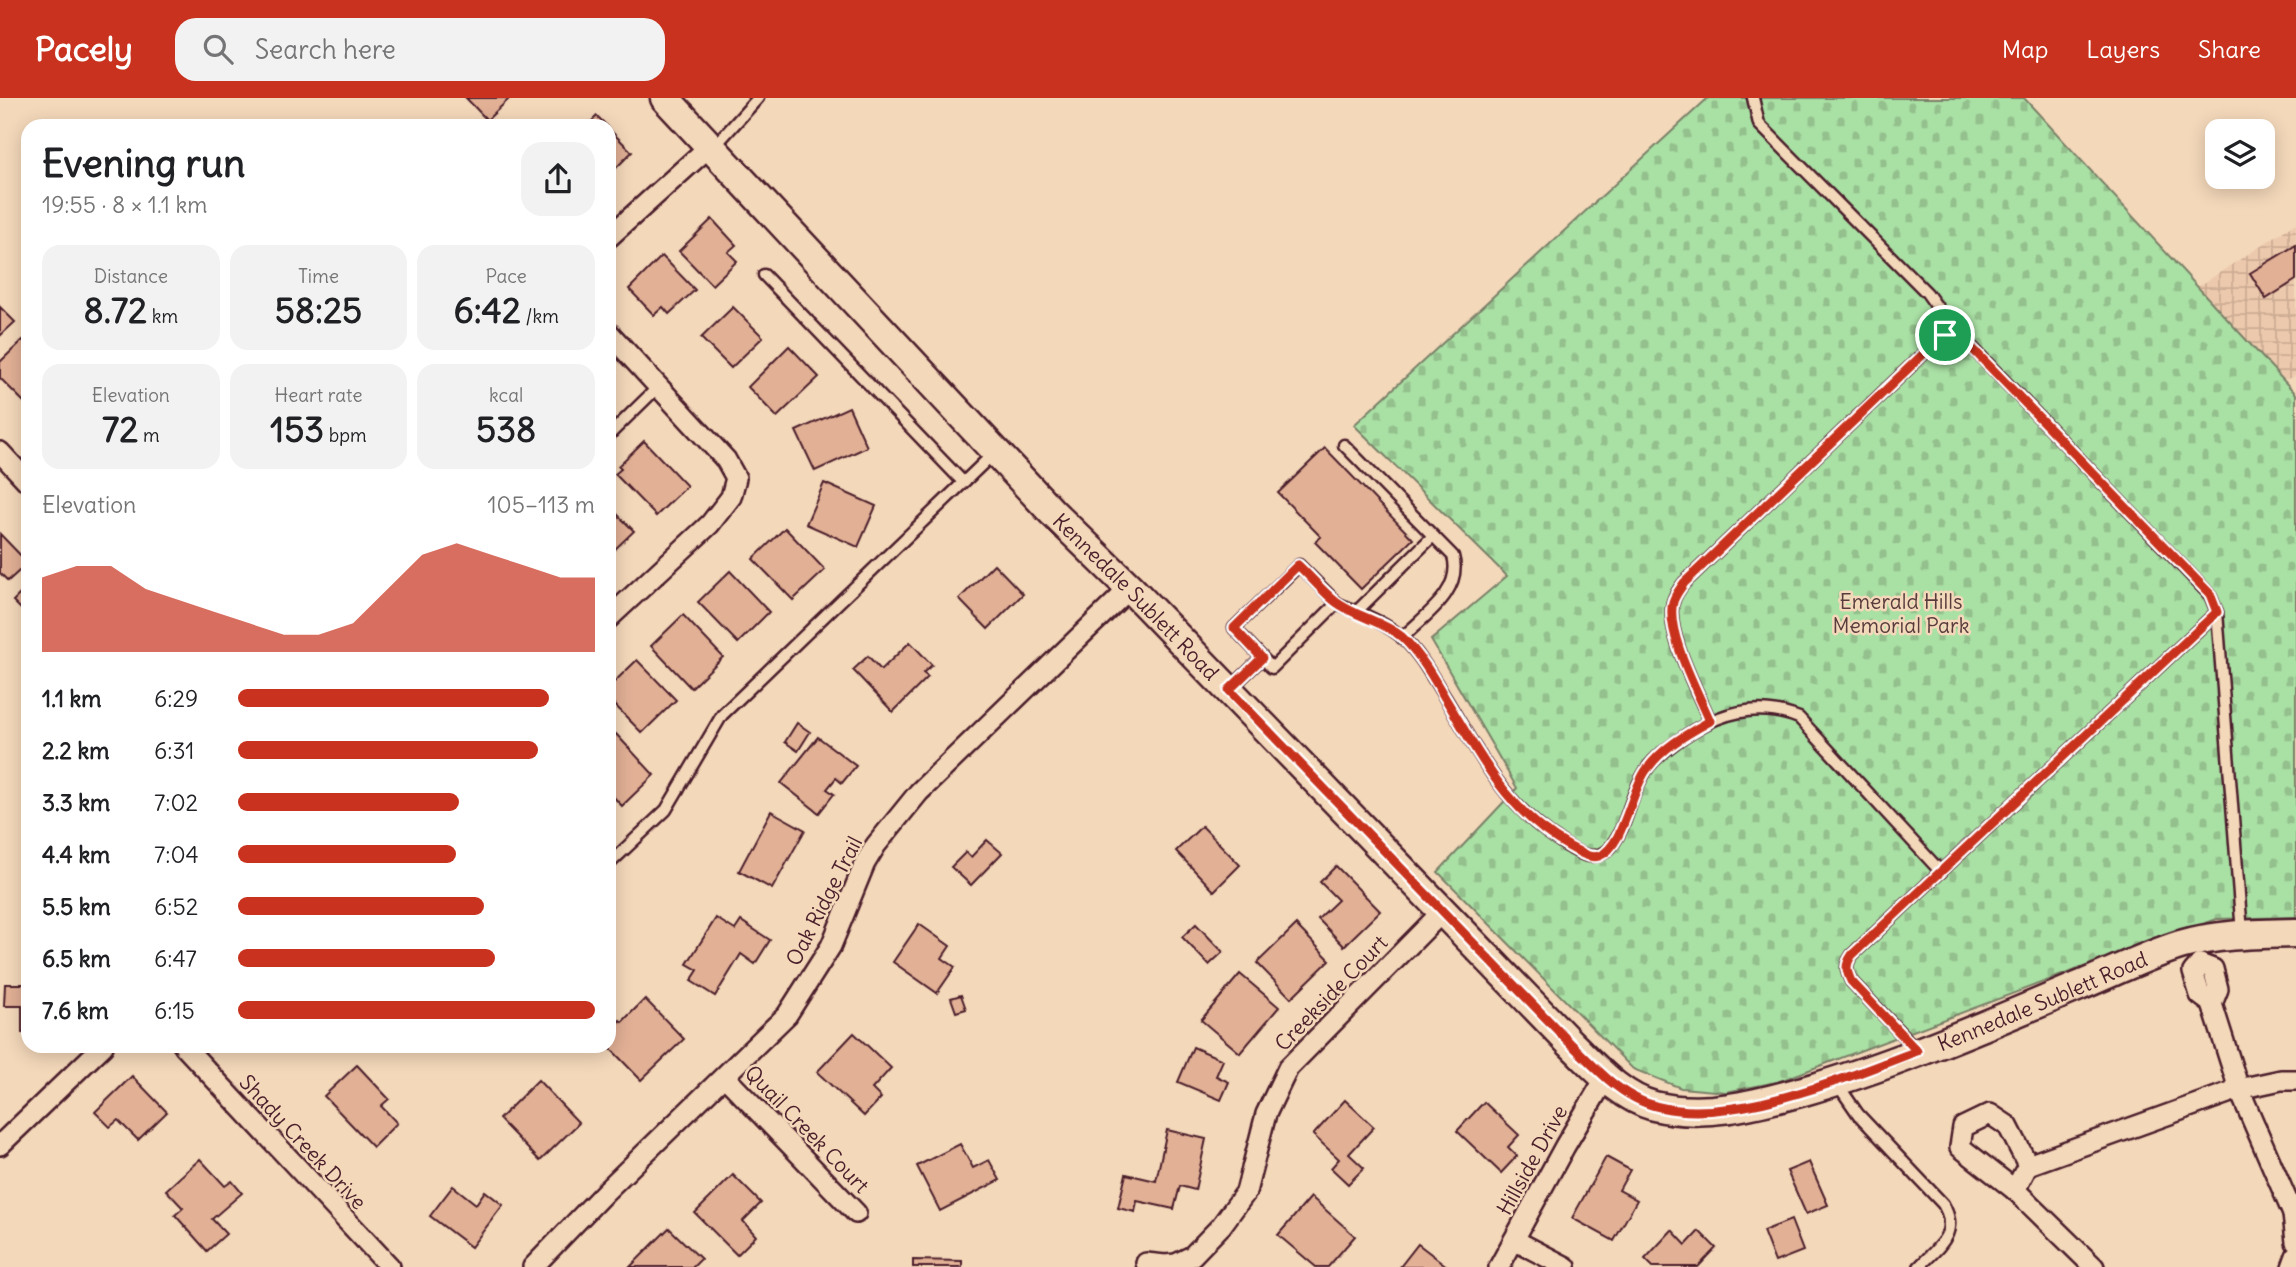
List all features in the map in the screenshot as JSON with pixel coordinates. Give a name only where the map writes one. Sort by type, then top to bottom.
[{"type":"main road","name":"Kennedale Sublett Road","points":[[665,98],[1052,512],[1130,588],[1570,1043],[1605,1077],[1634,1098],[1654,1106],[1696,1111],[1738,1108],[1836,1082],[2181,945],[2199,953],[2242,934],[2296,933]]},
{"type":"street","points":[[616,231],[712,146]]},
{"type":"street","points":[[616,341],[726,460],[736,478],[731,497],[710,524],[616,611]]},
{"type":"street","points":[[0,452],[21,474]]},
{"type":"street","name":"Oak Ridge Trail","points":[[533,1267],[605,1192],[787,1015],[831,946],[865,863],[876,845],[919,792],[1130,588]]},
{"type":"street","name":"Creekside Court","points":[[1146,1263],[1176,1264],[1192,1256],[1221,1226],[1246,1192],[1266,1114],[1289,1068],[1444,910]]},
{"type":"street","points":[[2199,953],[2193,972],[2200,995],[2212,1004],[2239,1089],[2295,1214],[2296,1242]]},
{"type":"street","points":[[0,1144],[96,1053]]},
{"type":"street","name":"Shady Creek Drive","points":[[191,1053],[390,1267]]},
{"type":"street","name":"Quail Creek Court","points":[[724,1077],[856,1213]]},
{"type":"street","name":"Hillside Drive","points":[[1499,1267],[1605,1077]]},
{"type":"street","points":[[2015,1190],[2028,1165],[2239,1089],[2281,1080],[2296,1080]]},
{"type":"street","points":[[2028,1165],[2008,1126],[1990,1114],[1963,1127],[1960,1147],[2015,1190],[2094,1267]]},
{"type":"street","points":[[1514,1240],[1566,1267]]},
{"type":"street","points":[[2292,1267],[2296,1256]]},
{"type":"lane","points":[[712,146],[758,98]]},
{"type":"lane","points":[[1753,98],[1759,124],[1927,293],[1956,334],[2210,594],[2217,612],[2242,934]]},
{"type":"lane","points":[[764,275],[963,482]]},
{"type":"lane","points":[[1710,721],[1676,639],[1671,618],[1673,600],[1684,583],[1938,340],[1945,335],[1956,334]]},
{"type":"lane","points":[[616,428],[658,387]]},
{"type":"lane","points":[[1344,445],[1453,556],[1456,569],[1453,583],[1444,596],[1402,638]]},
{"type":"lane","points":[[616,857],[666,810],[722,715],[995,451]]},
{"type":"lane","points":[[1356,612],[1433,536]]},
{"type":"lane","points":[[1337,603],[1272,668],[1234,628],[1298,565],[1337,603],[1377,621],[1402,638],[1427,667],[1497,783],[1529,818],[1559,841],[1585,855],[1598,856],[1611,847],[1619,834],[1637,785],[1646,769],[1662,752],[1721,715],[1753,709],[1783,711],[1799,718],[1941,872]]},
{"type":"lane","points":[[1917,1051],[1851,981],[1846,964],[1852,955],[2217,612]]},
{"type":"lane","points":[[1229,690],[1262,658]]},
{"type":"lane","points":[[1836,1082],[1858,1114],[1943,1203],[1950,1216],[1951,1226],[1947,1235],[1919,1267]]},
{"type":"shaded area","points":[[2296,223],[2296,376],[2281,381],[2196,288]]},
{"type":"green space","name":"Emerald Hills Memorial Park","points":[[1708,98],[2024,98],[2296,394],[2296,917],[2217,919],[1777,1082],[1726,1092],[1681,1088],[1633,1069],[1438,872],[1517,788],[1431,640],[1507,576],[1354,425]]},
{"type":"building","points":[[466,98],[510,98],[488,119]]},
{"type":"building","points":[[616,136],[632,152],[616,168]]},
{"type":"building","points":[[712,219],[736,245],[728,252],[737,261],[712,285],[679,251]]},
{"type":"building","points":[[2296,245],[2296,280],[2266,299],[2250,273]]},
{"type":"building","points":[[662,256],[695,290],[669,314],[663,307],[654,315],[629,289]]},
{"type":"building","points":[[0,307],[15,322],[0,336]]},
{"type":"building","points":[[733,307],[763,337],[731,368],[701,338]]},
{"type":"building","points":[[21,342],[21,399],[0,378],[0,362]]},
{"type":"building","points":[[789,346],[819,377],[777,417],[748,387]]},
{"type":"building","points":[[849,407],[867,447],[815,471],[796,431]]},
{"type":"building","points":[[644,441],[687,486],[656,516],[616,475],[621,469],[618,466]]},
{"type":"building","points":[[1325,448],[1413,539],[1361,589],[1315,542],[1321,537],[1278,493]]},
{"type":"building","points":[[824,483],[876,506],[858,547],[806,524]]},
{"type":"building","points":[[616,513],[634,531],[616,548]]},
{"type":"building","points":[[785,528],[825,570],[793,600],[753,559]]},
{"type":"building","points":[[0,534],[21,556],[21,569],[8,581],[0,573]]},
{"type":"building","points":[[994,564],[1023,594],[988,629],[959,599]]},
{"type":"building","points":[[730,571],[769,612],[738,643],[698,602]]},
{"type":"building","points":[[21,593],[21,609],[13,601]]},
{"type":"building","points":[[683,615],[723,657],[691,688],[651,646]]},
{"type":"building","points":[[910,642],[932,665],[923,673],[928,677],[893,712],[853,670],[868,656],[881,670]]},
{"type":"building","points":[[637,660],[676,700],[642,733],[616,706],[616,680]]},
{"type":"building","points":[[797,723],[810,732],[798,751],[785,742]]},
{"type":"building","points":[[616,734],[654,775],[622,806],[616,800]]},
{"type":"building","points":[[818,737],[856,766],[842,783],[836,778],[827,789],[834,794],[819,813],[781,783]]},
{"type":"building","points":[[771,811],[805,830],[772,889],[739,871]]},
{"type":"building","points":[[1202,826],[1240,865],[1214,891],[1176,851]]},
{"type":"building","points":[[987,840],[1002,853],[971,885],[951,867],[966,852],[971,857]]},
{"type":"building","points":[[1336,866],[1380,911],[1344,946],[1318,919],[1338,900],[1320,882]]},
{"type":"building","points":[[716,918],[735,930],[741,921],[770,940],[755,964],[741,954],[715,996],[691,981],[698,970],[687,964]]},
{"type":"building","points":[[919,924],[950,946],[942,958],[955,967],[937,993],[893,962]]},
{"type":"building","points":[[1196,924],[1223,952],[1209,965],[1182,937]]},
{"type":"building","points":[[1296,925],[1330,960],[1291,998],[1257,963]]},
{"type":"building","points":[[1240,974],[1279,1007],[1240,1053],[1201,1020]]},
{"type":"building","points":[[5,984],[21,984],[21,1006],[4,1006]]},
{"type":"building","points":[[961,995],[966,1009],[956,1012],[951,998]]},
{"type":"building","points":[[645,999],[684,1039],[641,1080],[615,1053],[616,1024],[620,1020],[622,1022]]},
{"type":"building","points":[[854,1033],[891,1068],[872,1089],[881,1098],[864,1116],[817,1072]]},
{"type":"building","points":[[1193,1047],[1223,1060],[1216,1076],[1229,1082],[1221,1100],[1178,1082]]},
{"type":"building","points":[[357,1065],[389,1099],[381,1106],[397,1123],[373,1147],[324,1096]]},
{"type":"building","points":[[132,1076],[167,1112],[138,1140],[118,1120],[110,1127],[95,1112]]},
{"type":"building","points":[[538,1080],[579,1123],[540,1161],[499,1119]]},
{"type":"building","points":[[1345,1100],[1374,1127],[1349,1154],[1364,1168],[1348,1184],[1331,1168],[1339,1159],[1313,1135]]},
{"type":"building","points":[[1484,1102],[1519,1135],[1508,1147],[1517,1156],[1501,1173],[1457,1131]]},
{"type":"building","points":[[1167,1130],[1206,1139],[1195,1190],[1180,1186],[1174,1209],[1137,1201],[1135,1212],[1118,1208],[1126,1174],[1156,1181]]},
{"type":"building","points":[[960,1144],[973,1168],[989,1160],[1000,1180],[940,1211],[917,1166]]},
{"type":"building","points":[[1606,1157],[1630,1170],[1619,1190],[1637,1200],[1614,1241],[1572,1218]]},
{"type":"building","points":[[200,1159],[225,1186],[232,1181],[242,1193],[212,1219],[226,1234],[207,1251],[175,1215],[183,1208],[166,1190]]},
{"type":"building","points":[[1809,1162],[1828,1205],[1806,1214],[1787,1171]]},
{"type":"building","points":[[733,1175],[761,1203],[743,1221],[756,1236],[737,1255],[695,1213]]},
{"type":"building","points":[[453,1186],[476,1204],[485,1191],[503,1205],[471,1247],[430,1216]]},
{"type":"building","points":[[1311,1197],[1355,1236],[1328,1267],[1316,1267],[1278,1235]]},
{"type":"building","points":[[1791,1220],[1803,1251],[1775,1262],[1763,1231]]},
{"type":"building","points":[[669,1228],[701,1259],[693,1267],[630,1267]]},
{"type":"building","points":[[1672,1230],[1686,1245],[1699,1231],[1716,1248],[1698,1267],[1653,1267],[1645,1259]]},
{"type":"building","points":[[1418,1244],[1448,1267],[1400,1267]]},
{"type":"building","points":[[913,1260],[962,1261],[962,1267],[913,1267]]},
{"type":"route","points":[[1956,334],[1966,342],[2210,594],[2217,612],[1852,955],[1846,964],[1851,981],[1917,1051],[1836,1082],[1738,1108],[1696,1111],[1654,1106],[1634,1098],[1605,1077],[1570,1043],[1229,690],[1262,658],[1234,628],[1298,565],[1337,603],[1377,621],[1402,638],[1427,667],[1497,783],[1529,818],[1559,841],[1585,855],[1598,856],[1611,847],[1619,834],[1637,785],[1646,769],[1662,752],[1710,721],[1676,639],[1671,618],[1673,600],[1684,583],[1945,335],[1956,334]]}]
